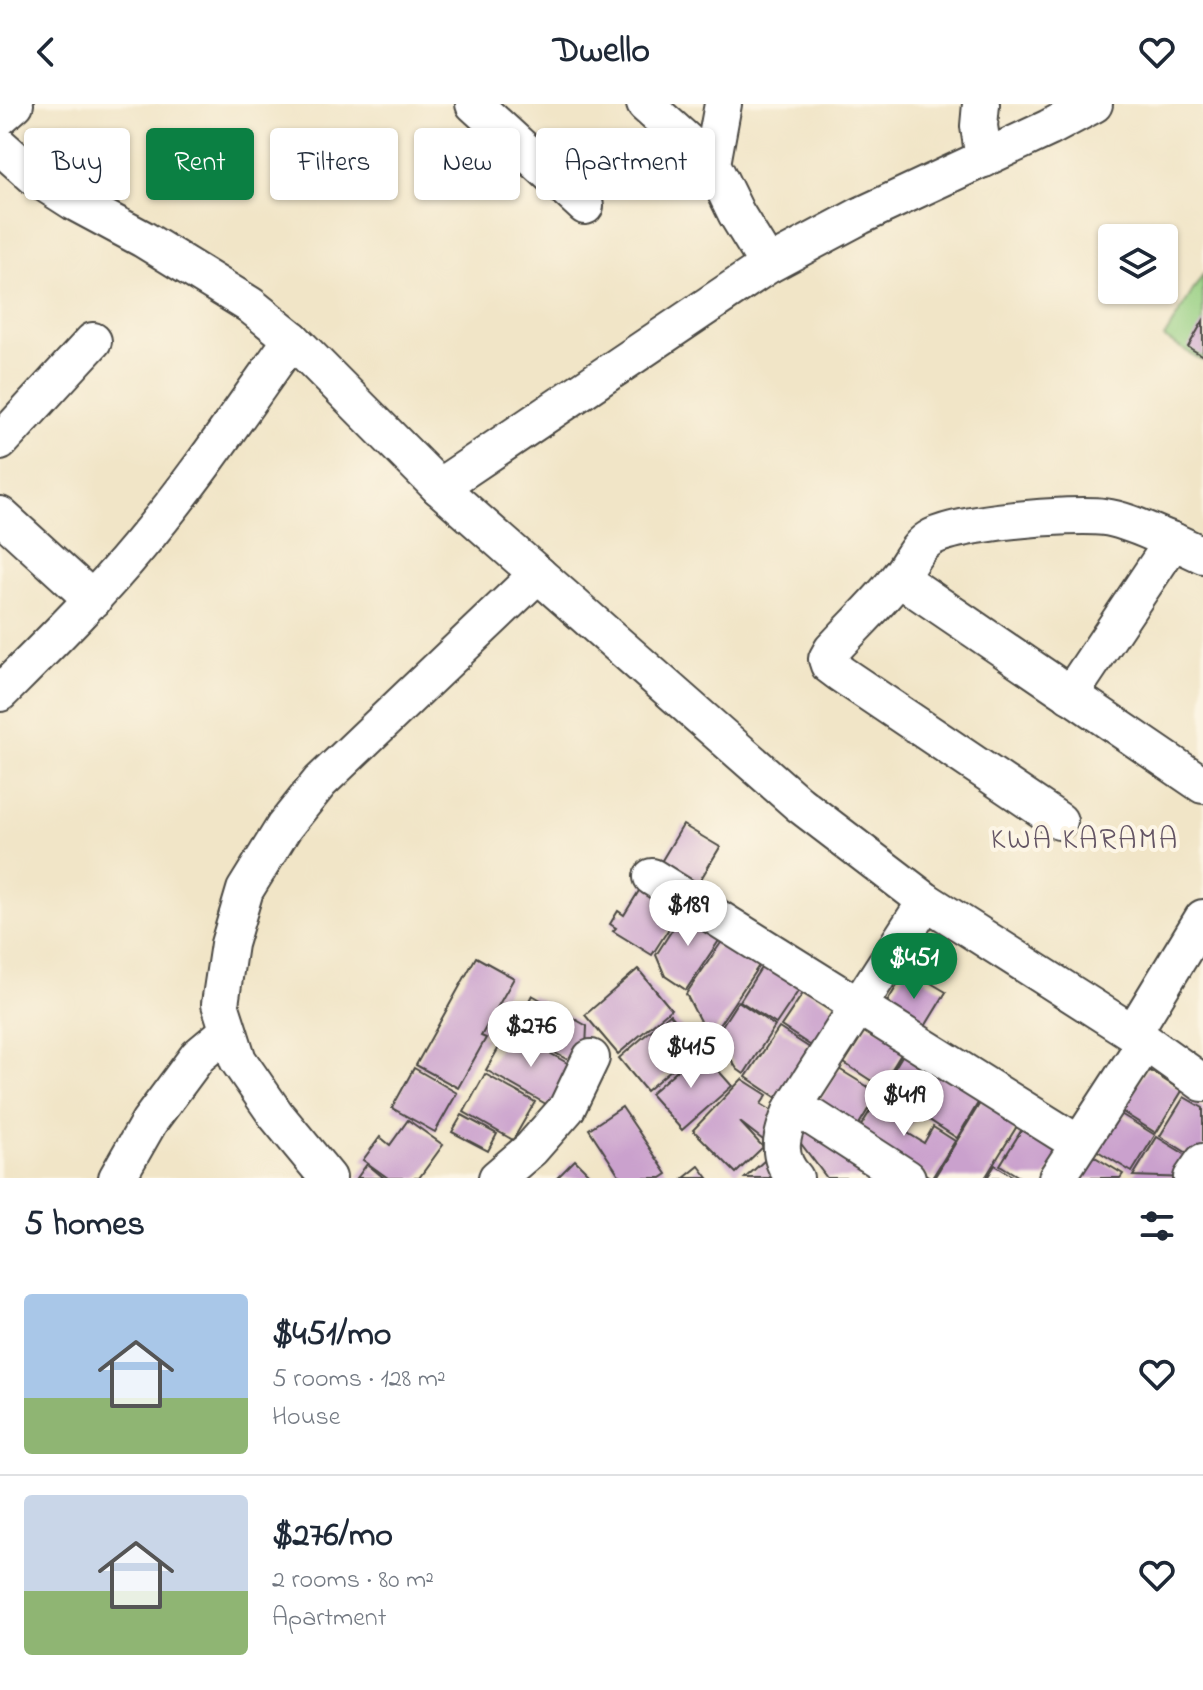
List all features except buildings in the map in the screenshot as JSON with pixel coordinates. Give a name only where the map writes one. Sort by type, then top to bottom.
[{"type":"street","points":[[0,117],[15,104]]},
{"type":"street","points":[[474,104],[585,206]]},
{"type":"street","points":[[645,104],[672,128]]},
{"type":"street","points":[[715,148],[723,104]]},
{"type":"street","points":[[981,104],[979,126],[984,159]]},
{"type":"street","points":[[439,487],[768,265],[860,216],[1094,104]]},
{"type":"street","points":[[0,146],[74,202],[143,239],[250,305],[292,339],[439,487],[799,804],[926,901],[1139,1038],[1203,1083]]},
{"type":"street","points":[[715,170],[736,213],[768,265]]},
{"type":"street","points":[[0,693],[93,600],[190,482],[292,339]]},
{"type":"street","points":[[0,442],[93,341]]},
{"type":"street","points":[[0,515],[93,600]]},
{"type":"street","points":[[1059,821],[829,665],[827,659],[899,578],[930,537],[998,522],[1080,515],[1107,517],[1188,548],[1070,695]]},
{"type":"street","points":[[328,1178],[276,1115],[238,1060],[220,1004],[229,944],[245,890],[284,827],[320,782],[538,574]]},
{"type":"street","points":[[899,578],[1203,785]]},
{"type":"street","points":[[652,877],[1079,1144]]},
{"type":"street","points":[[795,1178],[780,1147],[792,1109],[926,901]]},
{"type":"street","points":[[1057,1178],[1139,1038],[1203,918]]},
{"type":"street","points":[[117,1178],[149,1122],[198,1056],[228,1031]]},
{"type":"street","points":[[497,1178],[531,1149],[567,1108],[591,1058]]},
{"type":"street","points":[[792,1109],[814,1118],[907,1178]]},
{"type":"street","points":[[1192,1178],[1203,1162]]},
{"type":"green space","points":[[1203,274],[1203,361],[1164,338]]},
{"type":"district","name":"KWA KARAMA","points":[[1085,838]]}]
